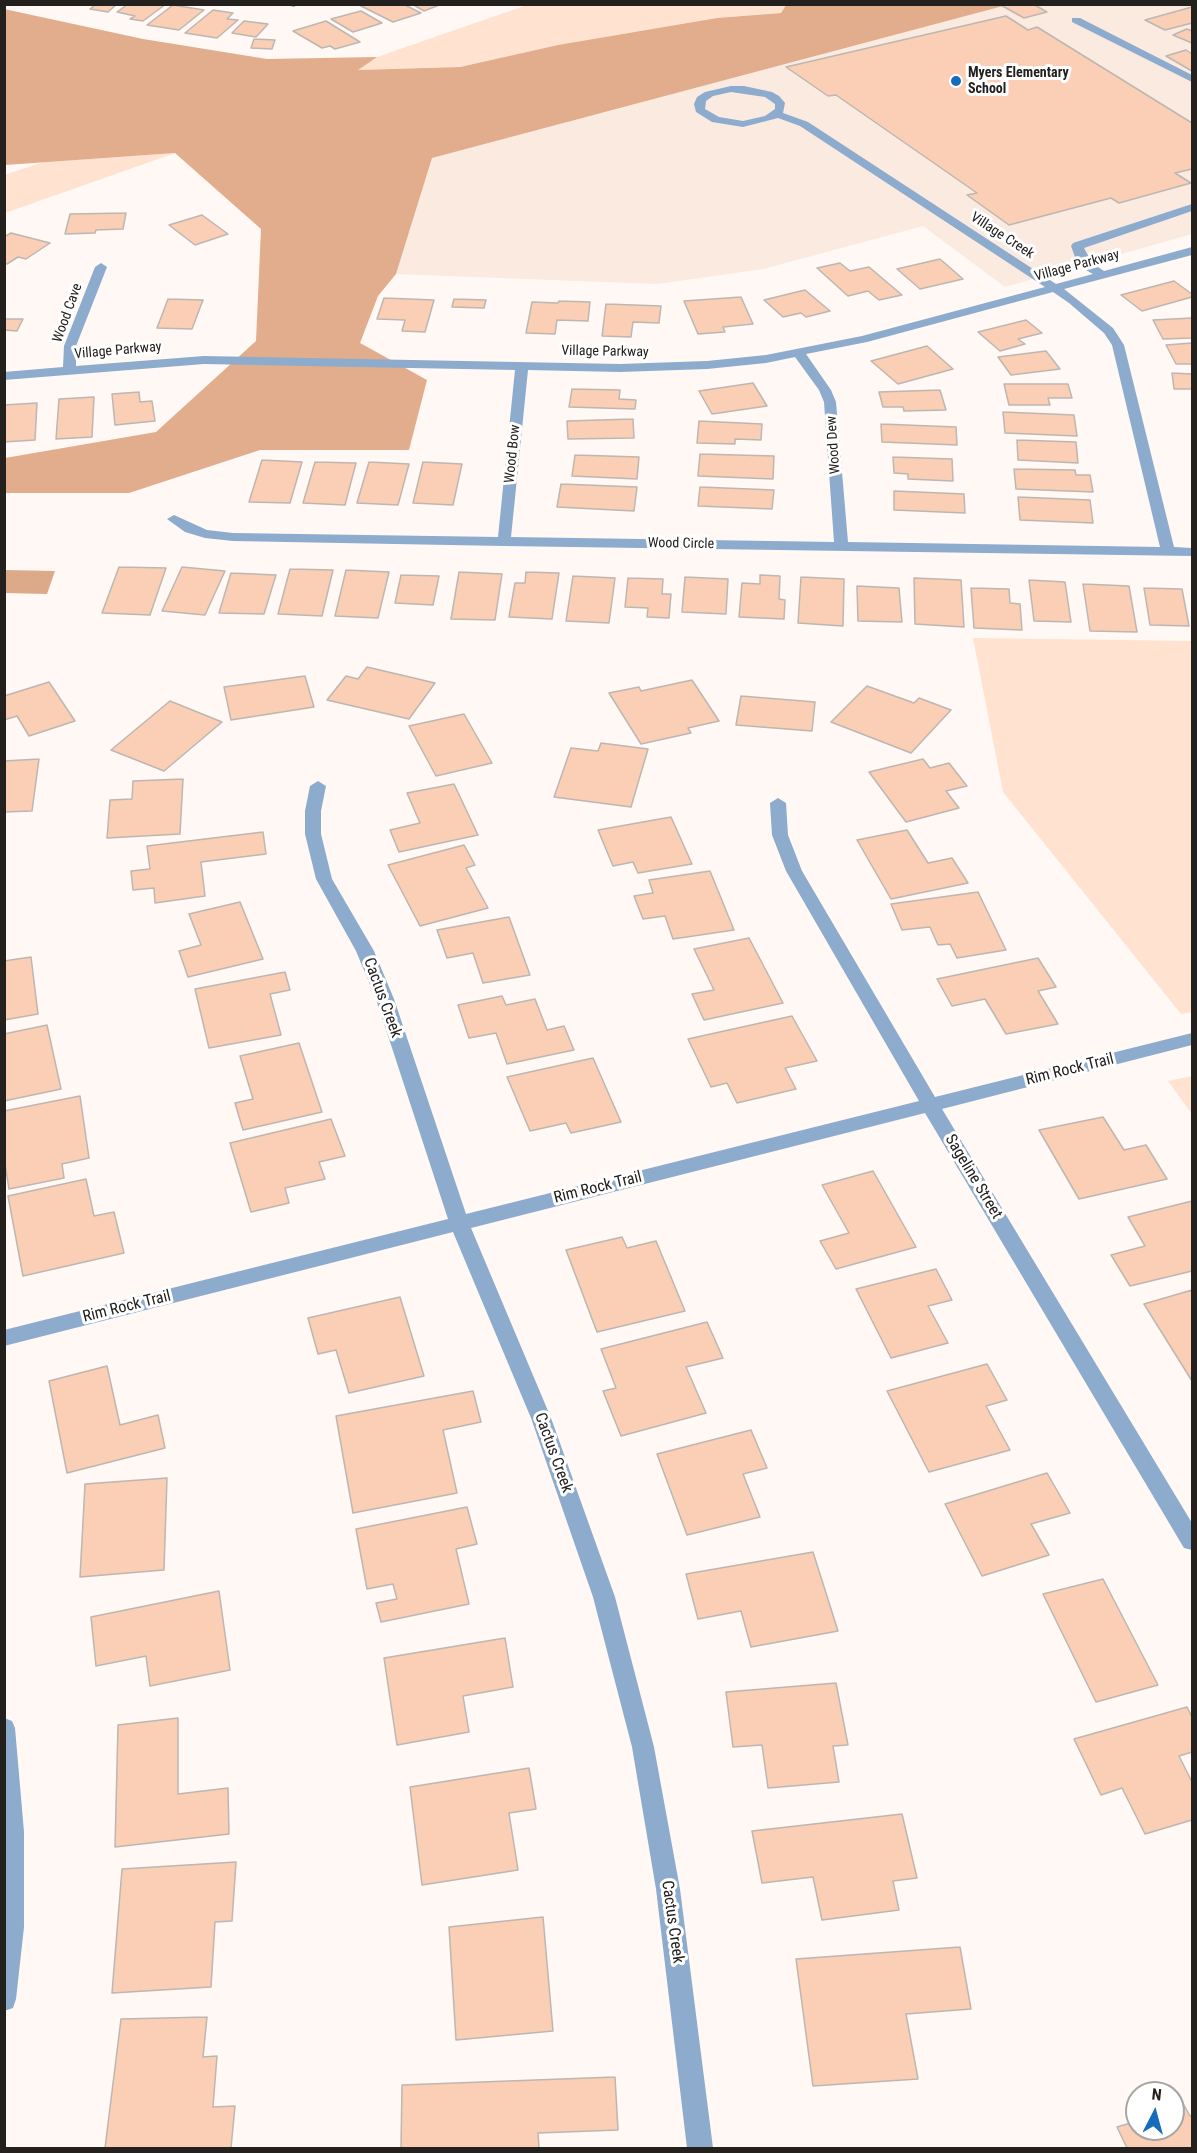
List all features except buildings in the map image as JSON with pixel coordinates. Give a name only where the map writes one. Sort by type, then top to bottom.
[{"type":"street","points":[[1076,20],[1192,79]]},
{"type":"street","points":[[731,89],[744,89],[776,98],[780,104],[777,114],[757,122],[729,123],[706,116],[700,110],[699,104],[701,99],[709,94],[731,89]]},
{"type":"street","name":"Village Creek","points":[[777,114],[804,124],[1053,288],[1094,317],[1109,331],[1118,345],[1168,552]]},
{"type":"street","points":[[1103,275],[1088,266],[1077,246],[1192,207]]},
{"type":"street","name":"Village Parkway","points":[[4,376],[204,360],[662,367],[707,365],[799,353],[863,339],[1192,251]]},
{"type":"street","name":"Wood Cave","points":[[69,370],[70,346],[101,267]]},
{"type":"street","name":"Wood Dew","points":[[799,353],[819,381],[830,402],[841,546]]},
{"type":"street","name":"Wood Bow","points":[[504,542],[522,365]]},
{"type":"street","name":"Wood Circle","points":[[174,519],[190,529],[205,534],[233,537],[1192,552]]},
{"type":"street","name":"Cactus Creek","points":[[318,786],[313,811],[313,834],[324,879],[365,951],[385,999],[459,1224],[541,1418],[604,1597],[643,1747],[669,1889],[700,2148]]},
{"type":"street","name":"Sageline Street","points":[[777,803],[780,835],[794,871],[930,1105],[1192,1541]]},
{"type":"street","name":"Rim Rock Trail","points":[[4,1338],[1192,1039]]},
{"type":"street","points":[[4,1728],[12,1832],[12,1928],[4,1999]]},
{"type":"shaded area","points":[[527,5],[786,5],[781,13],[717,18],[558,45],[460,67],[356,70],[377,57]]},
{"type":"shaded area","points":[[786,5],[1007,5],[432,158],[396,274],[378,296],[360,343],[427,380],[409,450],[260,450],[129,493],[5,493],[5,458],[156,432],[256,341],[261,229],[175,153],[5,165],[4,9],[143,39],[267,59],[377,57],[358,70],[460,67],[558,45],[717,18],[781,13]]},
{"type":"shaded area","name":"Myers Elementary School","points":[[1007,5],[1192,5],[1192,234],[1005,287],[923,226],[763,269],[657,284],[396,274],[432,158]]},
{"type":"shaded area","points":[[175,153],[5,213],[4,175],[44,162]]},
{"type":"shaded area","points":[[5,570],[55,571],[47,594],[5,593]]},
{"type":"shaded area","points":[[973,638],[1192,641],[1192,1012],[1181,1014],[1003,792]]},
{"type":"shaded area","points":[[1192,1076],[1192,1114],[1168,1081]]},
{"type":"place","name":"Myers Elementary School","points":[[956,81]]}]
